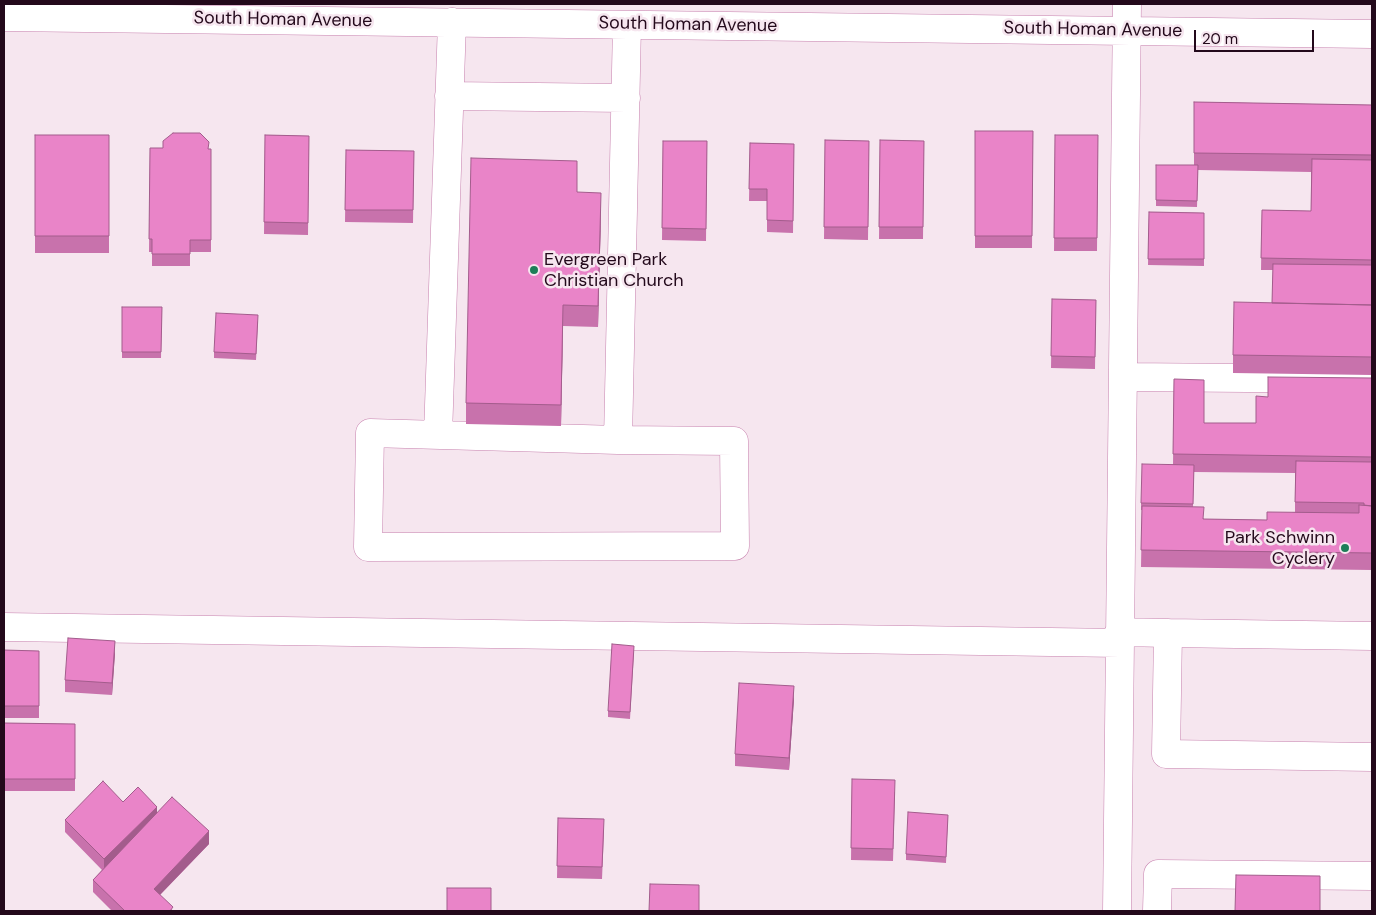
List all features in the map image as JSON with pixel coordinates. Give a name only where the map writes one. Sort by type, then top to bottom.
[{"type":"street","points":[[1116,911],[1127,4]]},
{"type":"street","name":"South Homan Avenue","points":[[4,17],[1372,34]]},
{"type":"street","points":[[438,435],[452,22]]},
{"type":"street","points":[[618,440],[628,24]]},
{"type":"street","points":[[449,96],[626,98]]},
{"type":"street","points":[[1123,377],[1372,379]]},
{"type":"street","points":[[370,433],[618,440],[734,441],[735,546],[368,547],[370,433]]},
{"type":"street","points":[[4,627],[1120,638],[1168,633],[1372,636]]},
{"type":"street","points":[[1168,633],[1166,754],[1372,757]]},
{"type":"street","points":[[1157,911],[1158,874],[1372,876]]},
{"type":"building","points":[[1194,102],[1372,105],[1372,155],[1194,153]]},
{"type":"building","points":[[975,131],[1033,131],[1032,236],[975,236]]},
{"type":"building","points":[[173,133],[200,133],[209,142],[208,149],[211,149],[211,240],[190,240],[190,254],[152,254],[152,239],[149,239],[150,148],[163,148],[163,141]]},
{"type":"building","points":[[35,135],[109,135],[109,236],[35,236]]},
{"type":"building","points":[[265,135],[309,136],[308,223],[264,222]]},
{"type":"building","points":[[1055,135],[1098,135],[1097,238],[1054,238]]},
{"type":"building","points":[[825,140],[869,141],[868,227],[824,227]]},
{"type":"building","points":[[880,140],[924,141],[923,227],[879,227]]},
{"type":"building","points":[[663,141],[707,141],[706,229],[662,228]]},
{"type":"building","points":[[750,143],[794,144],[793,221],[767,220],[767,189],[749,189]]},
{"type":"building","points":[[346,150],[414,151],[413,210],[345,210]]},
{"type":"building","name":"Evergreen Park Christian Church","points":[[471,158],[577,161],[577,192],[601,193],[598,306],[563,305],[561,405],[466,403]]},
{"type":"building","points":[[1312,159],[1372,160],[1372,260],[1261,258],[1262,210],[1311,211]]},
{"type":"building","points":[[1156,165],[1198,165],[1197,201],[1156,200]]},
{"type":"building","points":[[1149,212],[1204,213],[1204,259],[1148,259]]},
{"type":"building","points":[[1273,264],[1372,265],[1372,305],[1272,303]]},
{"type":"building","points":[[1052,299],[1096,300],[1095,357],[1051,356]]},
{"type":"building","points":[[1234,302],[1372,305],[1372,357],[1233,355]]},
{"type":"building","points":[[122,307],[162,307],[161,352],[122,352]]},
{"type":"building","points":[[216,313],[258,315],[256,354],[214,352]]},
{"type":"building","points":[[1268,377],[1372,378],[1372,457],[1173,454],[1174,379],[1204,380],[1204,423],[1256,423],[1256,396],[1268,397]]},
{"type":"building","points":[[1296,461],[1372,462],[1372,506],[1364,505],[1364,503],[1295,502]]},
{"type":"building","points":[[1142,464],[1194,465],[1193,504],[1141,503]]},
{"type":"building","points":[[1359,505],[1372,506],[1372,553],[1141,550],[1142,506],[1204,507],[1203,519],[1267,520],[1267,512],[1359,513]]},
{"type":"building","points":[[68,638],[115,641],[112,683],[65,680]]},
{"type":"building","points":[[612,644],[634,646],[630,712],[608,711]]},
{"type":"building","points":[[4,650],[39,651],[39,706],[4,706]]},
{"type":"building","points":[[739,683],[794,686],[789,758],[735,754]]},
{"type":"building","points":[[4,723],[75,724],[75,779],[4,779]]},
{"type":"building","points":[[852,779],[895,780],[893,849],[851,848]]},
{"type":"building","points":[[103,781],[123,802],[138,787],[157,807],[104,859],[65,820]]},
{"type":"building","points":[[172,797],[209,831],[154,889],[173,907],[170,911],[125,911],[93,880]]},
{"type":"building","points":[[908,812],[948,815],[946,857],[906,854]]},
{"type":"building","points":[[558,818],[604,819],[602,867],[557,866]]},
{"type":"building","points":[[1236,875],[1320,876],[1320,911],[1235,911]]},
{"type":"building","points":[[650,884],[699,885],[699,911],[649,911]]},
{"type":"building","points":[[447,888],[491,888],[491,911],[447,911]]},
{"type":"place","name":"Evergreen Park Christian Church","points":[[534,270]]},
{"type":"place","name":"Park Schwinn Cyclery","points":[[1345,548]]}]
